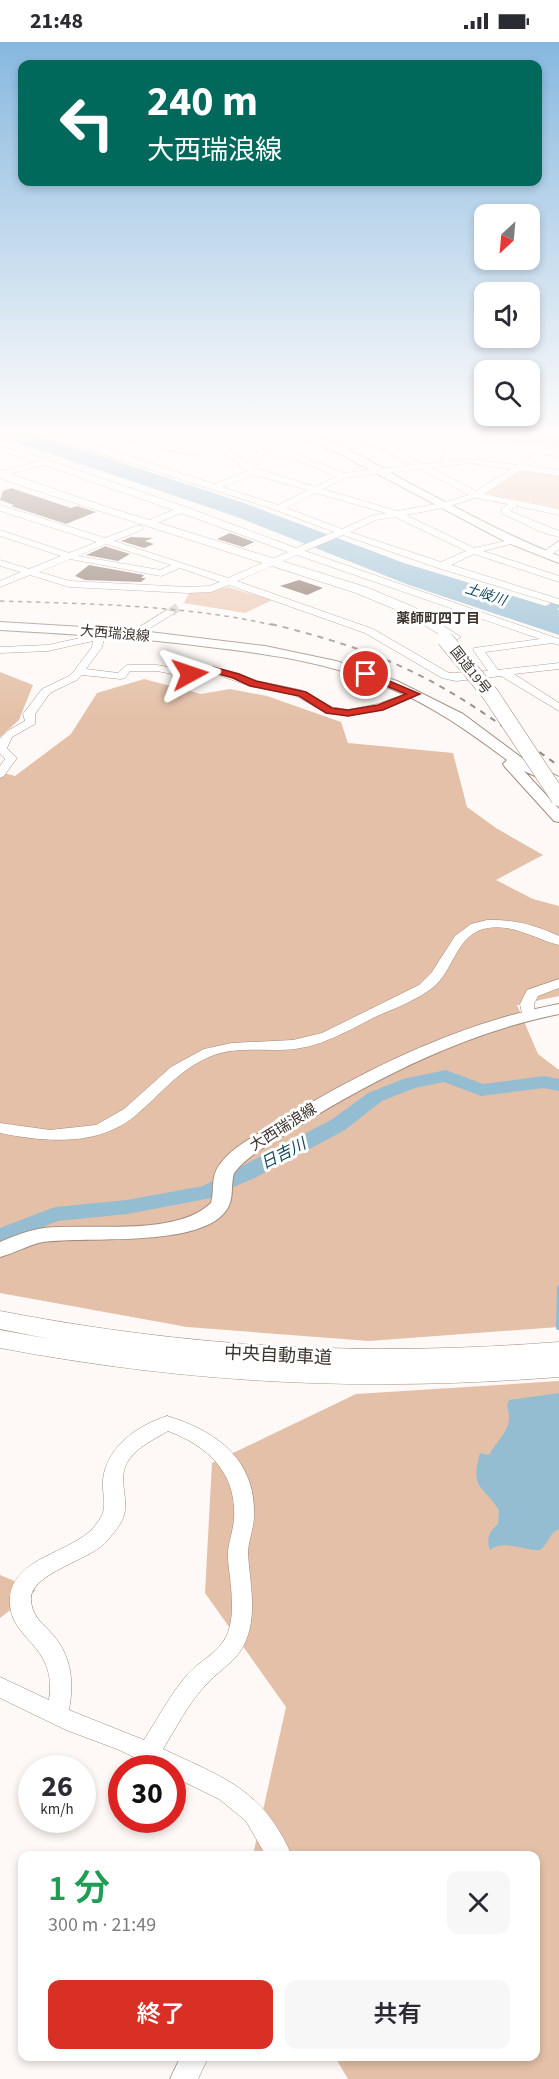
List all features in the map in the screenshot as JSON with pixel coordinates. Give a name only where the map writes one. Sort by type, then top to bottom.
[{"type":"highway","name":"国道19号","points":[[158,528],[271,563]]},
{"type":"highway","name":"国道19号","points":[[162,528],[271,563],[383,603],[405,612],[470,651],[559,783]]},
{"type":"highway","name":"国道19号","points":[[449,638],[483,683],[559,798]]},
{"type":"highway","name":"中央自動車道","points":[[0,1320],[48,1331],[116,1341],[233,1354],[447,1359],[559,1351]]},
{"type":"highway","name":"中央自動車道","points":[[0,1339],[67,1353],[135,1362],[350,1376],[443,1375],[559,1367]]},
{"type":"main road","points":[[488,528],[559,560]]},
{"type":"main road","name":"大西瑞浪線","points":[[0,626],[133,634],[295,655],[366,674],[415,694],[466,721],[495,745]]},
{"type":"main road","points":[[495,745],[521,764],[559,783]]},
{"type":"main road","points":[[495,745],[559,818]]},
{"type":"main road","points":[[541,795],[541,792],[559,783]]},
{"type":"main road","name":"大西瑞浪線","points":[[0,1251],[24,1240],[48,1234],[148,1230],[184,1224],[210,1215],[218,1208],[223,1198],[223,1175],[242,1153],[342,1091],[456,1038],[528,1015],[559,1009]]},
{"type":"street","points":[[61,528],[229,582],[379,635],[443,676],[456,678],[559,666]]},
{"type":"street","points":[[0,584],[139,528]]},
{"type":"street","points":[[235,528],[416,595],[557,641]]},
{"type":"street","points":[[333,528],[441,566],[557,599]]},
{"type":"street","points":[[0,562],[55,580],[84,585],[211,589],[348,528]]},
{"type":"street","points":[[425,528],[472,552],[559,579]]},
{"type":"street","points":[[540,528],[559,534]]},
{"type":"street","points":[[0,533],[68,556],[161,573],[178,566]]},
{"type":"street","points":[[441,566],[472,552],[512,540]]},
{"type":"street","points":[[545,555],[559,544]]},
{"type":"street","points":[[133,634],[175,610],[188,590]]},
{"type":"street","points":[[0,650],[48,648],[117,633]]},
{"type":"street","points":[[0,774],[11,758],[1,749],[3,741],[15,729],[31,722],[29,714],[46,691],[73,678],[93,652],[99,637]]},
{"type":"street","points":[[557,641],[478,650],[500,673],[559,708]]},
{"type":"street","points":[[78,672],[121,676],[129,667],[154,668],[203,677],[213,670],[254,684],[297,692],[329,710],[348,713],[380,707],[415,694]]},
{"type":"street","points":[[0,1128],[42,1135],[70,1134],[105,1127],[130,1112],[160,1081],[197,1057],[222,1050],[314,1041],[425,987],[440,971],[462,938],[474,927],[497,924],[514,925],[559,941]]},
{"type":"street","points":[[528,1015],[527,1004],[532,993],[559,983]]},
{"type":"street","points":[[57,1715],[63,1675],[48,1646],[28,1625],[18,1607],[21,1585],[35,1570],[82,1549],[97,1539],[115,1514],[111,1482],[115,1464],[131,1443],[167,1423],[195,1433],[230,1460],[240,1488],[244,1518],[237,1542],[240,1610],[238,1634],[223,1658],[196,1679],[148,1753]]},
{"type":"street","points":[[0,1687],[227,1791],[254,1813],[277,1851]]},
{"type":"street","points":[[183,2079],[193,2061]]},
{"type":"shaded area","points":[[228,587],[272,600],[245,613],[184,603],[189,593],[205,593]]},
{"type":"shaded area","points":[[0,672],[33,685],[19,720],[0,737]]},
{"type":"shaded area","points":[[144,679],[201,694],[230,689],[267,696],[341,722],[348,743],[453,753],[467,807],[496,828],[543,855],[496,880],[533,899],[559,906],[559,996],[517,1005],[538,1054],[559,1070],[559,1327],[369,1341],[187,1327],[0,1293],[0,772],[15,776],[71,734],[97,693]]},
{"type":"shaded area","points":[[559,1381],[559,2079],[348,2079],[337,2061],[540,2061],[540,1851],[254,1851],[286,1707],[205,1593],[212,1463],[356,1394]]},
{"type":"shaded area","points":[[0,1575],[36,1590],[0,1618]]},
{"type":"water","name":"土岐川","points":[[265,528],[311,528],[404,563],[559,610],[559,635],[409,585]]},
{"type":"water","points":[[559,1393],[559,1529],[540,1550],[507,1545],[490,1550],[488,1539],[498,1524],[499,1510],[479,1486],[477,1480],[480,1453],[489,1455],[506,1430],[509,1420],[507,1405],[509,1400]]},
{"type":"building","points":[[230,533],[254,542],[243,547],[217,539]]},
{"type":"building","points":[[131,537],[153,538],[145,541],[154,544],[144,548],[121,541]]},
{"type":"building","points":[[106,546],[130,554],[118,561],[86,555]]},
{"type":"building","points":[[89,565],[144,575],[141,578],[146,578],[141,582],[85,580],[75,576]]},
{"type":"building","points":[[299,580],[323,588],[307,595],[280,586]]},
{"type":"waterway","points":[[544,613],[559,602]]},
{"type":"waterway","name":"日吉川","points":[[0,1236],[55,1214],[127,1207],[209,1192],[218,1185],[248,1173],[338,1125],[375,1097],[410,1083],[446,1076],[481,1090],[544,1082],[559,1085]]},
{"type":"waterway","points":[[558,1328],[559,1287]]},
{"type":"tunnel","points":[[171,612],[178,607]]},
{"type":"railway","points":[[0,601],[174,610],[277,626]]},
{"type":"railway","points":[[271,624],[343,644],[413,672],[470,704],[559,766]]},
{"type":"district","name":"薬師町四丁目","points":[[438,618]]},
{"type":"route","points":[[190,674],[203,677],[213,670],[254,684],[285,688],[308,696],[329,710],[348,713],[380,707],[415,694],[366,674]]}]
